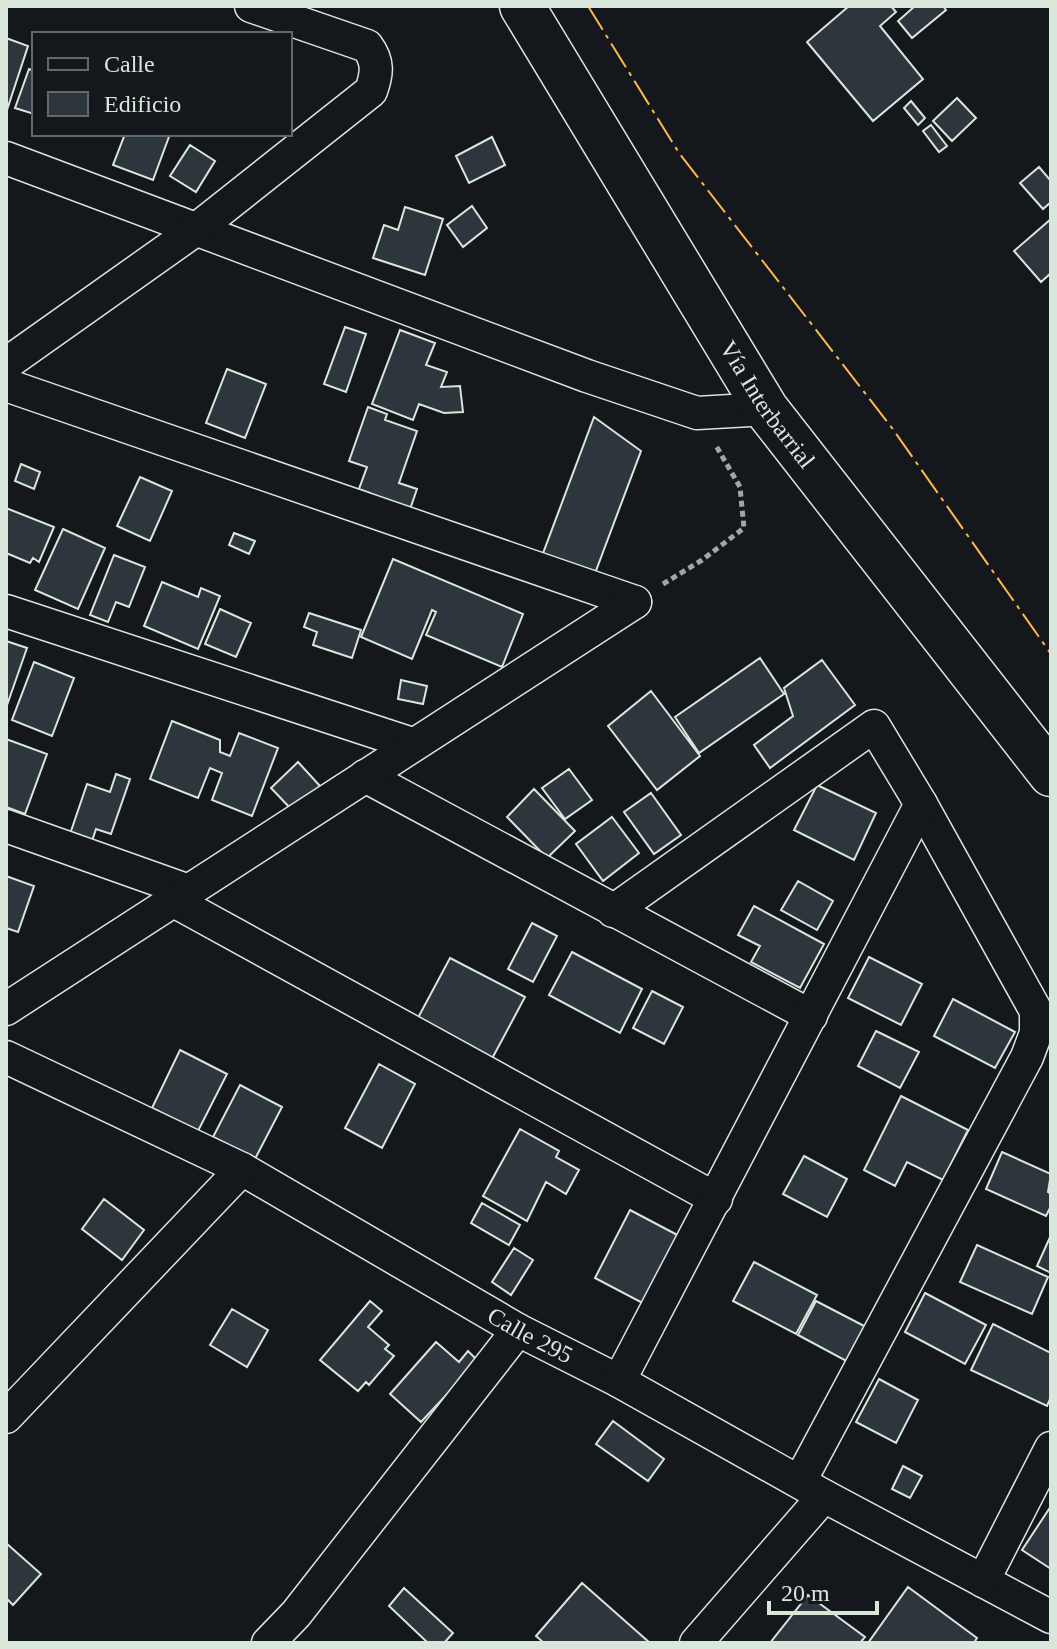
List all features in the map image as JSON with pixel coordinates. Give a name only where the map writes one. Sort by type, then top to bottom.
[{"type":"main road","name":"Vía Interbarrial","points":[[522,6],[766,409],[1051,774]]},
{"type":"street","points":[[6,364],[198,228],[371,91],[377,75],[375,56],[367,46],[251,6]]},
{"type":"street","points":[[6,158],[587,376],[697,413],[766,409]]},
{"type":"street","points":[[6,385],[635,602]]},
{"type":"street","points":[[6,1009],[635,602]]},
{"type":"street","points":[[6,611],[412,744]]},
{"type":"street","points":[[613,911],[874,726],[1036,1011],[1036,1033],[1027,1057],[812,1488],[696,1643]]},
{"type":"street","points":[[365,776],[811,1016]]},
{"type":"street","points":[[619,1381],[921,804]]},
{"type":"street","points":[[6,826],[182,896],[716,1199]]},
{"type":"street","name":"Calle 295","points":[[6,1057],[242,1169],[518,1330],[619,1381],[1051,1617]]},
{"type":"street","points":[[6,1417],[242,1169]]},
{"type":"street","points":[[268,1643],[296,1614],[518,1330]]},
{"type":"street","points":[[983,1581],[1051,1448]]},
{"type":"path","points":[[635,602],[702,560],[744,528],[740,487],[697,413]]},
{"type":"building","points":[[849,6],[891,6],[896,12],[880,26],[923,79],[873,121],[807,42]]},
{"type":"building","points":[[915,6],[943,6],[946,10],[912,38],[898,21]]},
{"type":"building","points":[[6,38],[28,46],[6,113]]},
{"type":"building","points":[[29,69],[32,70],[32,113],[15,108]]},
{"type":"building","points":[[957,98],[976,118],[952,141],[933,121]]},
{"type":"building","points":[[911,101],[925,118],[918,125],[904,108]]},
{"type":"building","points":[[931,125],[947,146],[939,152],[923,131]]},
{"type":"building","points":[[124,136],[169,136],[153,180],[113,165]]},
{"type":"building","points":[[492,137],[505,165],[469,183],[456,156]]},
{"type":"building","points":[[190,145],[215,161],[196,192],[170,176]]},
{"type":"building","points":[[1039,167],[1051,181],[1051,202],[1043,209],[1020,183]]},
{"type":"building","points":[[472,206],[487,228],[463,247],[447,225]]},
{"type":"building","points":[[405,207],[443,219],[425,275],[373,258],[384,225],[398,230]]},
{"type":"building","points":[[1051,219],[1051,273],[1041,282],[1014,251]]},
{"type":"building","points":[[345,327],[366,334],[346,392],[324,384]]},
{"type":"building","points":[[400,330],[435,343],[426,365],[447,372],[441,387],[460,386],[463,412],[444,413],[419,404],[413,420],[372,404]]},
{"type":"building","points":[[227,369],[266,384],[245,438],[206,423]]},
{"type":"building","points":[[368,407],[387,414],[385,420],[417,431],[399,483],[417,489],[406,521],[365,506],[370,493],[359,489],[367,467],[349,461]]},
{"type":"building","points":[[594,417],[641,451],[591,584],[539,564]]},
{"type":"building","points":[[21,464],[40,472],[34,489],[15,481]]},
{"type":"building","points":[[140,477],[172,491],[150,541],[117,526]]},
{"type":"building","points":[[6,508],[54,527],[39,562],[33,558],[30,563],[6,553]]},
{"type":"building","points":[[63,529],[105,548],[78,609],[35,590]]},
{"type":"building","points":[[234,533],[255,541],[249,554],[229,545]]},
{"type":"building","points":[[114,555],[145,567],[129,607],[116,602],[108,622],[90,615]]},
{"type":"building","points":[[393,559],[523,614],[502,667],[426,635],[436,612],[432,610],[412,659],[361,637]]},
{"type":"building","points":[[162,582],[198,597],[201,588],[220,596],[198,649],[144,626]]},
{"type":"building","points":[[220,609],[251,623],[236,657],[205,644]]},
{"type":"building","points":[[309,613],[361,630],[352,658],[313,645],[317,632],[304,627]]},
{"type":"building","points":[[6,641],[27,648],[6,708]]},
{"type":"building","points":[[760,658],[784,694],[699,753],[675,717]]},
{"type":"building","points":[[822,660],[855,705],[770,768],[754,745],[793,716],[784,688]]},
{"type":"building","points":[[34,662],[74,678],[52,736],[12,720]]},
{"type":"building","points":[[401,680],[427,686],[423,704],[398,699]]},
{"type":"building","points":[[651,691],[700,756],[657,790],[608,726]]},
{"type":"building","points":[[172,721],[220,740],[220,752],[230,756],[239,733],[278,748],[252,816],[212,800],[222,773],[210,768],[198,798],[150,779]]},
{"type":"building","points":[[6,739],[47,754],[25,814],[6,807]]},
{"type":"building","points":[[298,762],[320,786],[293,811],[271,788]]},
{"type":"building","points":[[569,769],[592,800],[565,819],[542,788]]},
{"type":"building","points":[[116,774],[130,779],[111,834],[96,829],[92,841],[70,834],[87,784],[110,792]]},
{"type":"building","points":[[817,785],[876,813],[854,860],[794,830]]},
{"type":"building","points":[[534,789],[575,831],[547,858],[507,817]]},
{"type":"building","points":[[651,793],[681,835],[654,854],[624,812]]},
{"type":"building","points":[[612,817],[639,853],[603,881],[576,844]]},
{"type":"building","points":[[6,876],[34,886],[18,932],[6,928]]},
{"type":"building","points":[[798,881],[833,901],[817,930],[781,910]]},
{"type":"building","points":[[754,906],[824,944],[800,988],[751,962],[760,946],[738,935]]},
{"type":"building","points":[[532,923],[557,936],[533,982],[508,969]]},
{"type":"building","points":[[572,952],[642,989],[620,1033],[549,995]]},
{"type":"building","points":[[869,957],[922,984],[901,1025],[848,998]]},
{"type":"building","points":[[450,958],[525,997],[487,1068],[412,1029]]},
{"type":"building","points":[[652,991],[683,1007],[664,1044],[633,1028]]},
{"type":"building","points":[[953,999],[1015,1032],[995,1068],[934,1036]]},
{"type":"building","points":[[876,1031],[919,1052],[900,1088],[858,1066]]},
{"type":"building","points":[[180,1050],[227,1074],[198,1131],[152,1108]]},
{"type":"building","points":[[379,1064],[415,1084],[382,1148],[345,1128]]},
{"type":"building","points":[[240,1085],[282,1107],[255,1159],[213,1137]]},
{"type":"building","points":[[901,1096],[968,1130],[943,1180],[907,1162],[895,1186],[864,1170]]},
{"type":"building","points":[[520,1129],[559,1151],[556,1157],[579,1170],[566,1194],[546,1182],[527,1221],[483,1196]]},
{"type":"building","points":[[1002,1152],[1051,1174],[1048,1192],[1051,1194],[1051,1206],[1046,1216],[986,1189]]},
{"type":"building","points":[[804,1156],[847,1179],[827,1217],[783,1194]]},
{"type":"building","points":[[104,1199],[144,1230],[122,1260],[82,1229]]},
{"type":"building","points":[[482,1203],[520,1225],[509,1245],[471,1223]]},
{"type":"building","points":[[630,1210],[685,1239],[650,1307],[595,1278]]},
{"type":"building","points":[[1051,1235],[1051,1273],[1037,1266]]},
{"type":"building","points":[[977,1245],[1048,1277],[1032,1314],[960,1282]]},
{"type":"building","points":[[514,1248],[533,1260],[511,1295],[492,1282]]},
{"type":"building","points":[[754,1262],[817,1295],[796,1334],[733,1301]]},
{"type":"building","points":[[925,1293],[986,1325],[965,1364],[905,1332]]},
{"type":"building","points":[[370,1301],[382,1311],[368,1327],[389,1345],[385,1349],[394,1356],[369,1385],[366,1382],[358,1391],[320,1360]]},
{"type":"building","points":[[816,1301],[868,1328],[850,1363],[798,1335]]},
{"type":"building","points":[[232,1309],[268,1330],[247,1367],[210,1345]]},
{"type":"building","points":[[993,1324],[1051,1353],[1051,1397],[1047,1406],[971,1370]]},
{"type":"building","points":[[436,1342],[459,1362],[468,1351],[480,1363],[456,1397],[450,1391],[421,1422],[390,1394]]},
{"type":"building","points":[[879,1379],[918,1400],[896,1443],[856,1422]]},
{"type":"building","points":[[613,1421],[664,1459],[648,1481],[596,1444]]},
{"type":"building","points":[[903,1466],[922,1476],[910,1498],[892,1489]]},
{"type":"building","points":[[1051,1506],[1051,1569],[1022,1550]]},
{"type":"building","points":[[6,1543],[41,1574],[13,1605],[6,1598]]},
{"type":"building","points":[[582,1583],[650,1643],[544,1643],[536,1636]]},
{"type":"building","points":[[908,1587],[977,1638],[974,1643],[868,1643]]},
{"type":"building","points":[[404,1588],[453,1633],[444,1643],[428,1643],[389,1606]]},
{"type":"building","points":[[808,1595],[865,1637],[860,1643],[770,1643]]},
{"type":"power","points":[[588,6],[679,153],[892,428],[1051,654]]}]
